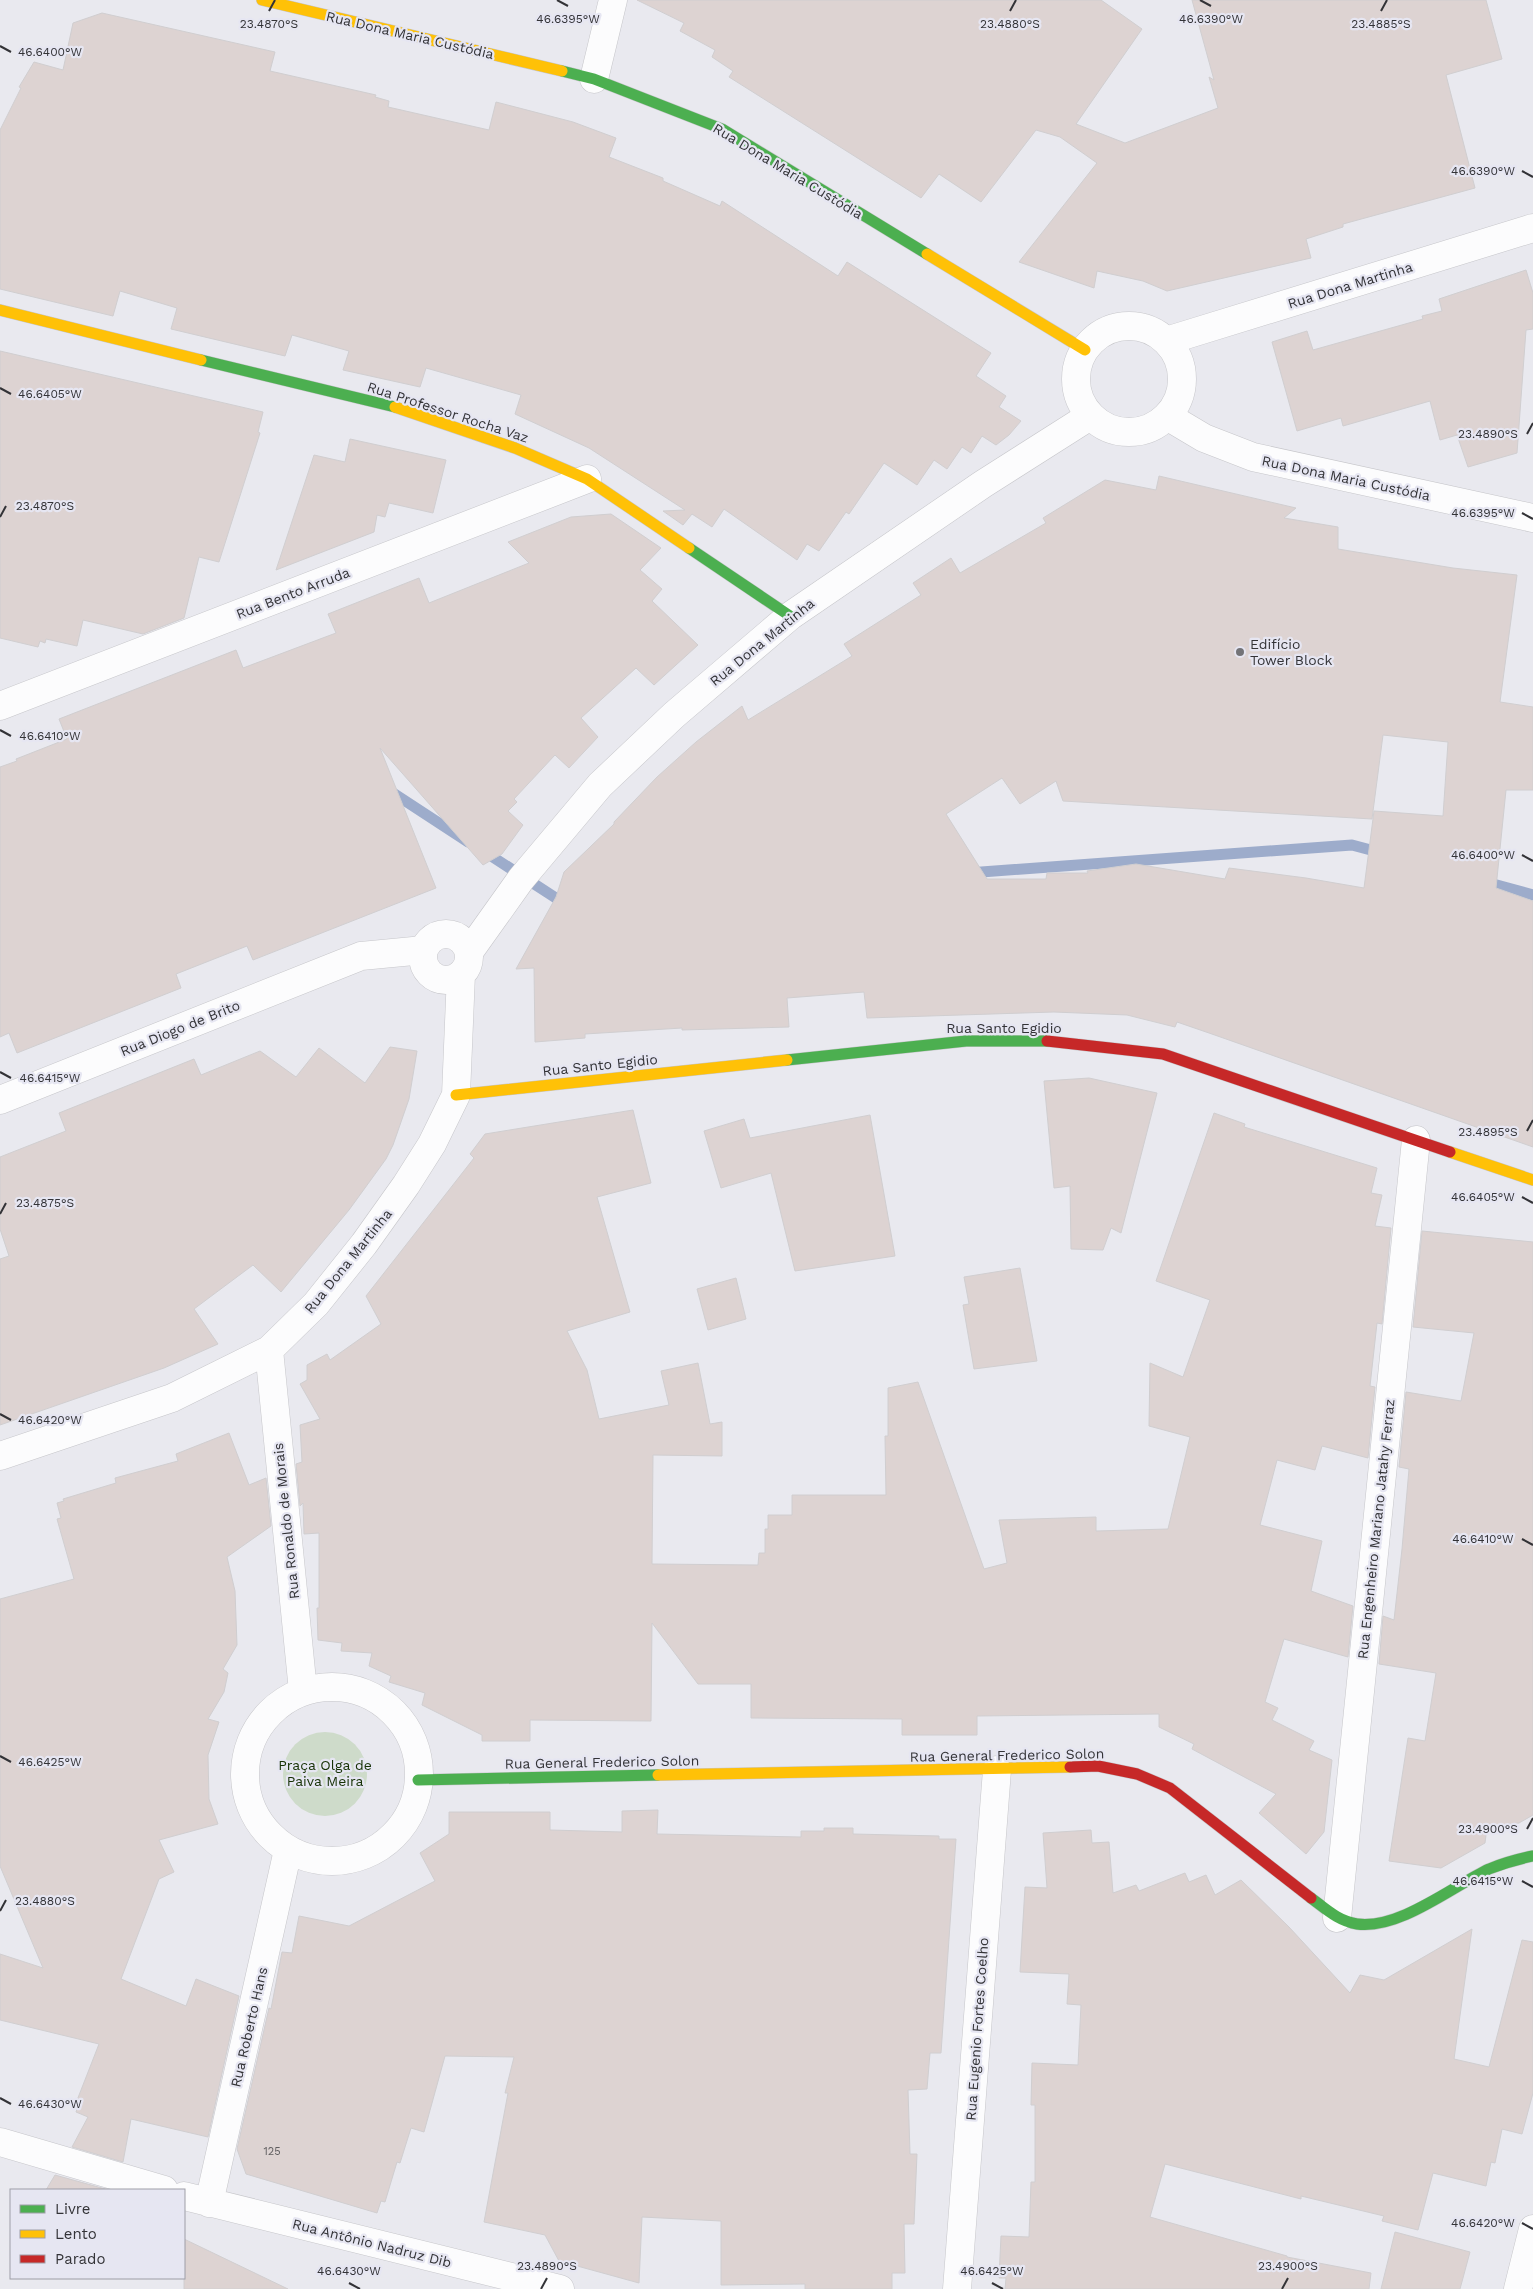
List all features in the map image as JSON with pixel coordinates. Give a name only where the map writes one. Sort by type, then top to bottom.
[{"type":"street","name":"Rua Dona Maria Custódia","points":[[262,0],[594,78],[722,129],[1085,350]]},
{"type":"street","points":[[594,78],[613,0]]},
{"type":"street","name":"Rua Dona Martinha","points":[[1166,341],[1533,228]]},
{"type":"street","name":"Rua Professor Rocha Vaz","points":[[0,310],[394,407],[515,448],[587,479],[790,616]]},
{"type":"street","points":[[1123,327],[1138,327],[1153,332],[1166,341],[1176,354],[1181,369],[1182,386],[1177,402],[1167,416],[1150,428],[1129,433],[1108,428],[1090,416],[1081,402],[1076,385],[1078,367],[1085,350],[1095,339],[1108,331],[1123,327]]},
{"type":"street","name":"Rua Dona Martinha","points":[[446,960],[522,879],[600,785],[674,715],[790,616],[983,484],[1090,416]]},
{"type":"street","name":"Rua Dona Maria Custódia","points":[[1167,416],[1204,438],[1253,458],[1533,518]]},
{"type":"street","name":"Rua Bento Arruda","points":[[0,706],[587,479]]},
{"type":"street","name":"Rua Diogo de Brito","points":[[0,1100],[361,956],[446,960]]},
{"type":"street","points":[[446,960],[456,1095]]},
{"type":"street","name":"Rua Santo Egidio","points":[[456,1095],[966,1041],[1056,1042],[1163,1054],[1533,1180]]},
{"type":"street","name":"Rua Dona Martinha","points":[[0,1456],[172,1398],[269,1350],[316,1304],[364,1244],[427,1152],[456,1095]]},
{"type":"street","name":"Rua Engenheiro Mariano Jatahy Ferraz","points":[[1337,1918],[1416,1140]]},
{"type":"street","name":"Rua Ronaldo de Morais","points":[[269,1350],[303,1691]]},
{"type":"street","points":[[332,1686],[361,1691],[387,1705],[407,1727],[418,1755],[418,1780],[408,1818],[386,1843],[355,1858],[321,1861],[288,1850],[263,1829],[248,1800],[245,1766],[254,1734],[274,1708],[303,1691],[332,1686]]},
{"type":"street","name":"Rua General Frederico Solon","points":[[418,1780],[997,1770],[1098,1766],[1136,1774],[1170,1788],[1337,1918],[1362,1924],[1390,1918],[1419,1907],[1482,1872],[1533,1856]]},
{"type":"street","name":"Rua Eugenio Fortes Coelho","points":[[957,2289],[997,1770]]},
{"type":"street","name":"Rua Roberto Hans","points":[[196,2200],[288,1850]]},
{"type":"street","points":[[0,2142],[161,2189]]},
{"type":"street","name":"Rua Antônio Nadruz Dib","points":[[196,2200],[560,2289]]},
{"type":"street","points":[[1518,2289],[1533,2229]]},
{"type":"green space","name":"Praça Olga de Paiva Meira","points":[[325,1732],[341,1735],[360,1751],[364,1758],[367,1774],[364,1790],[348,1809],[341,1813],[325,1816],[309,1813],[290,1797],[286,1790],[283,1774],[286,1758],[302,1739],[309,1735]]},
{"type":"building","points":[[637,0],[1101,0],[1142,29],[1076,124],[1125,143],[1218,108],[1209,77],[1214,80],[1192,0],[1486,0],[1502,59],[1446,75],[1475,188],[1343,224],[1343,227],[1306,239],[1311,258],[1167,291],[1143,281],[1097,271],[1094,288],[1019,262],[1097,163],[1060,137],[1036,130],[981,202],[939,174],[921,198],[729,77],[733,71],[712,57],[715,50],[680,31],[684,23]]},
{"type":"building","points":[[102,13],[275,52],[270,71],[376,95],[375,97],[389,101],[388,107],[489,130],[496,102],[573,122],[616,138],[609,157],[663,178],[663,181],[720,206],[722,201],[838,276],[847,262],[991,353],[976,376],[1006,396],[999,407],[1021,421],[1009,435],[996,445],[982,436],[971,453],[962,447],[947,469],[934,460],[917,485],[884,463],[849,514],[846,512],[819,551],[807,544],[797,560],[724,509],[712,527],[692,514],[683,525],[663,511],[685,510],[589,448],[515,414],[521,395],[426,368],[420,387],[343,370],[349,351],[292,335],[285,356],[171,329],[177,308],[120,291],[113,316],[0,289],[0,130],[21,88],[19,87],[34,62],[63,70],[73,23]]},
{"type":"building","points":[[1526,270],[1533,293],[1533,329],[1526,330],[1517,453],[1468,467],[1457,435],[1440,440],[1430,401],[1343,426],[1341,418],[1297,431],[1272,342],[1307,331],[1313,350],[1423,319],[1422,316],[1442,311],[1439,299]]},
{"type":"building","points":[[0,351],[263,412],[258,432],[260,433],[219,562],[199,557],[184,618],[143,634],[83,620],[77,646],[46,639],[45,643],[40,641],[38,647],[0,638]]},
{"type":"building","points":[[350,439],[446,460],[433,513],[389,503],[385,517],[377,515],[374,532],[276,570],[314,455],[345,462]]},
{"type":"building","points":[[1159,476],[1296,508],[1284,518],[1338,527],[1338,549],[1453,568],[1517,575],[1500,702],[1533,707],[1533,790],[1506,790],[1496,888],[1533,901],[1533,1147],[1177,1022],[1175,1027],[1127,1015],[1054,1012],[867,1018],[864,992],[787,998],[789,1027],[682,1030],[682,1028],[585,1034],[585,1038],[535,1042],[534,968],[516,969],[556,897],[564,872],[614,824],[657,777],[696,742],[742,706],[748,720],[852,656],[844,644],[921,595],[913,583],[951,558],[960,573],[1046,523],[1043,518],[1105,480],[1156,490]],"holes":[[[1383,735],[1448,742],[1443,816],[1374,811],[1364,888],[1229,868],[1225,879],[1136,864],[1087,871],[1088,873],[1047,873],[1046,879],[987,879],[946,814],[1002,778],[1020,804],[1056,781],[1063,801],[1372,819]]]},
{"type":"building","points":[[611,514],[661,548],[640,570],[662,589],[652,601],[698,645],[654,685],[636,668],[581,718],[598,737],[569,768],[555,755],[514,799],[517,802],[508,811],[523,825],[502,854],[483,865],[380,748],[436,888],[253,960],[247,946],[176,974],[181,988],[17,1053],[9,1033],[0,1037],[0,767],[67,739],[59,719],[236,650],[243,668],[336,633],[328,614],[419,578],[429,603],[529,563],[508,542],[571,517]]},
{"type":"building","points":[[390,1047],[417,1051],[409,1099],[393,1145],[386,1159],[349,1210],[281,1292],[253,1265],[194,1309],[218,1344],[164,1368],[0,1425],[0,1259],[9,1256],[0,1229],[0,1157],[66,1131],[59,1113],[194,1059],[201,1075],[260,1051],[296,1077],[319,1048],[365,1083]]},
{"type":"building","points":[[1089,1078],[1157,1093],[1121,1233],[1111,1228],[1103,1250],[1071,1249],[1070,1186],[1054,1188],[1044,1081]]},
{"type":"building","points":[[633,1110],[651,1183],[597,1197],[630,1312],[567,1331],[587,1370],[599,1419],[669,1405],[661,1371],[698,1363],[710,1424],[722,1422],[722,1456],[653,1455],[652,1564],[758,1565],[759,1553],[765,1553],[765,1529],[768,1529],[768,1515],[792,1515],[792,1495],[886,1495],[885,1436],[888,1436],[888,1388],[918,1382],[984,1569],[1007,1563],[999,1520],[1096,1517],[1096,1531],[1168,1529],[1190,1437],[1149,1426],[1150,1363],[1183,1377],[1210,1300],[1156,1281],[1214,1113],[1245,1124],[1244,1127],[1377,1168],[1371,1193],[1382,1195],[1375,1226],[1391,1228],[1382,1324],[1377,1323],[1370,1386],[1375,1387],[1368,1458],[1322,1446],[1315,1470],[1277,1460],[1260,1525],[1322,1541],[1311,1591],[1353,1606],[1348,1657],[1284,1639],[1265,1702],[1278,1708],[1272,1720],[1314,1741],[1309,1750],[1332,1760],[1324,1832],[1306,1854],[1259,1813],[1276,1794],[1192,1749],[1194,1744],[1159,1727],[1159,1714],[977,1716],[977,1735],[902,1735],[902,1719],[751,1718],[751,1684],[698,1684],[652,1623],[651,1721],[530,1720],[530,1741],[482,1741],[482,1735],[422,1705],[425,1693],[389,1682],[391,1676],[369,1666],[372,1653],[341,1651],[342,1643],[318,1640],[319,1533],[304,1534],[303,1503],[300,1506],[296,1464],[302,1462],[300,1425],[320,1419],[300,1384],[307,1380],[307,1365],[327,1354],[330,1360],[381,1324],[366,1296],[474,1158],[470,1154],[485,1134]]},
{"type":"building","points":[[870,1115],[895,1256],[795,1271],[771,1173],[721,1188],[704,1131],[744,1119],[750,1138]]},
{"type":"building","points":[[1422,1231],[1533,1242],[1533,1815],[1519,1823],[1487,1827],[1485,1843],[1441,1868],[1389,1861],[1408,1738],[1425,1741],[1436,1673],[1379,1664],[1383,1616],[1394,1620],[1402,1549],[1409,1469],[1399,1467],[1406,1392],[1461,1401],[1474,1333],[1413,1327]]},
{"type":"building","points":[[1020,1268],[1037,1361],[974,1369],[963,1305],[969,1304],[964,1277]]},
{"type":"building","points":[[736,1278],[746,1319],[708,1330],[697,1289]]},
{"type":"building","points":[[229,1433],[249,1485],[266,1478],[271,1526],[227,1557],[235,1591],[237,1645],[223,1669],[228,1673],[224,1692],[208,1719],[219,1722],[208,1755],[209,1799],[218,1824],[159,1840],[174,1872],[159,1879],[121,1979],[186,2006],[196,1979],[239,1996],[208,2137],[131,2119],[123,2162],[72,2147],[88,2117],[76,2112],[77,2109],[74,2108],[99,2044],[0,2020],[0,1954],[43,1968],[0,1866],[0,1599],[74,1579],[57,1519],[61,1518],[57,1503],[64,1501],[63,1499],[116,1483],[115,1478],[178,1461],[176,1454]]},
{"type":"building","points":[[658,1810],[657,1834],[801,1837],[801,1831],[824,1831],[824,1828],[853,1828],[853,1834],[939,1836],[939,1839],[956,1839],[941,2053],[930,2053],[927,2089],[908,2090],[910,2154],[917,2154],[914,2224],[904,2224],[905,2273],[892,2273],[892,2289],[805,2289],[805,2284],[721,2285],[721,2221],[642,2217],[639,2283],[559,2261],[545,2235],[484,2222],[508,2093],[505,2093],[514,2057],[445,2056],[424,2132],[411,2128],[400,2163],[397,2162],[385,2202],[381,2201],[377,2213],[246,2174],[237,2149],[269,2008],[271,2009],[282,1952],[292,1953],[299,1916],[349,1926],[435,1881],[420,1853],[449,1834],[449,1812],[550,1812],[550,1830],[622,1832],[622,1811]]},
{"type":"building","points":[[1091,1830],[1092,1843],[1109,1842],[1113,1893],[1136,1885],[1139,1891],[1185,1873],[1189,1882],[1206,1875],[1215,1895],[1241,1880],[1289,1927],[1350,1993],[1360,1975],[1384,1980],[1472,1929],[1454,2059],[1489,2067],[1522,1940],[1533,1942],[1533,2093],[1522,2134],[1502,2129],[1495,2163],[1491,2162],[1486,2186],[1433,2173],[1418,2230],[1382,2221],[1384,2216],[1301,2196],[1301,2199],[1165,2164],[1150,2217],[1287,2257],[1371,2273],[1369,2289],[1005,2289],[1006,2278],[999,2278],[1001,2236],[1029,2237],[1031,2182],[1035,2182],[1035,2105],[1031,2105],[1032,2063],[1078,2065],[1081,2005],[1067,2004],[1069,1974],[1020,1972],[1025,1887],[1047,1888],[1043,1833]]},
{"type":"building","points":[[55,2175],[105,2189],[47,2189]]},
{"type":"building","points":[[1395,2232],[1470,2252],[1460,2289],[1381,2289]]},
{"type":"building","points":[[185,2239],[288,2289],[184,2289]]},
{"type":"waterway","points":[[387,789],[468,842]]},
{"type":"waterway","points":[[968,873],[1352,845],[1382,853]]},
{"type":"waterway","points":[[482,850],[562,902],[568,902]]},
{"type":"waterway","points":[[1482,881],[1533,895]]},
{"type":"traffic: fast","points":[[562,71],[594,79],[722,129],[927,254]]},
{"type":"traffic: fast","points":[[201,360],[395,407]]},
{"type":"traffic: fast","points":[[689,548],[790,616]]},
{"type":"traffic: fast","points":[[787,1060],[966,1041],[1047,1041]]},
{"type":"traffic: fast","points":[[418,1780],[658,1775]]},
{"type":"traffic: fast","points":[[1311,1898],[1332,1914],[1344,1920],[1357,1924],[1373,1924],[1408,1914],[1489,1869],[1533,1856]]},
{"type":"traffic: slow","points":[[262,0],[562,71]]},
{"type":"traffic: slow","points":[[927,254],[1085,350]]},
{"type":"traffic: slow","points":[[0,310],[201,360]]},
{"type":"traffic: slow","points":[[395,407],[515,448],[587,479],[689,548]]},
{"type":"traffic: slow","points":[[456,1095],[787,1060]]},
{"type":"traffic: slow","points":[[1450,1152],[1533,1180]]},
{"type":"traffic: slow","points":[[658,1775],[1070,1767]]},
{"type":"traffic: jam","points":[[1047,1041],[1163,1054],[1450,1152]]},
{"type":"traffic: jam","points":[[1070,1767],[1098,1766],[1137,1774],[1170,1788],[1311,1898]]},
{"type":"place","name":"Edifício Tower Block","points":[[1240,652]]}]
